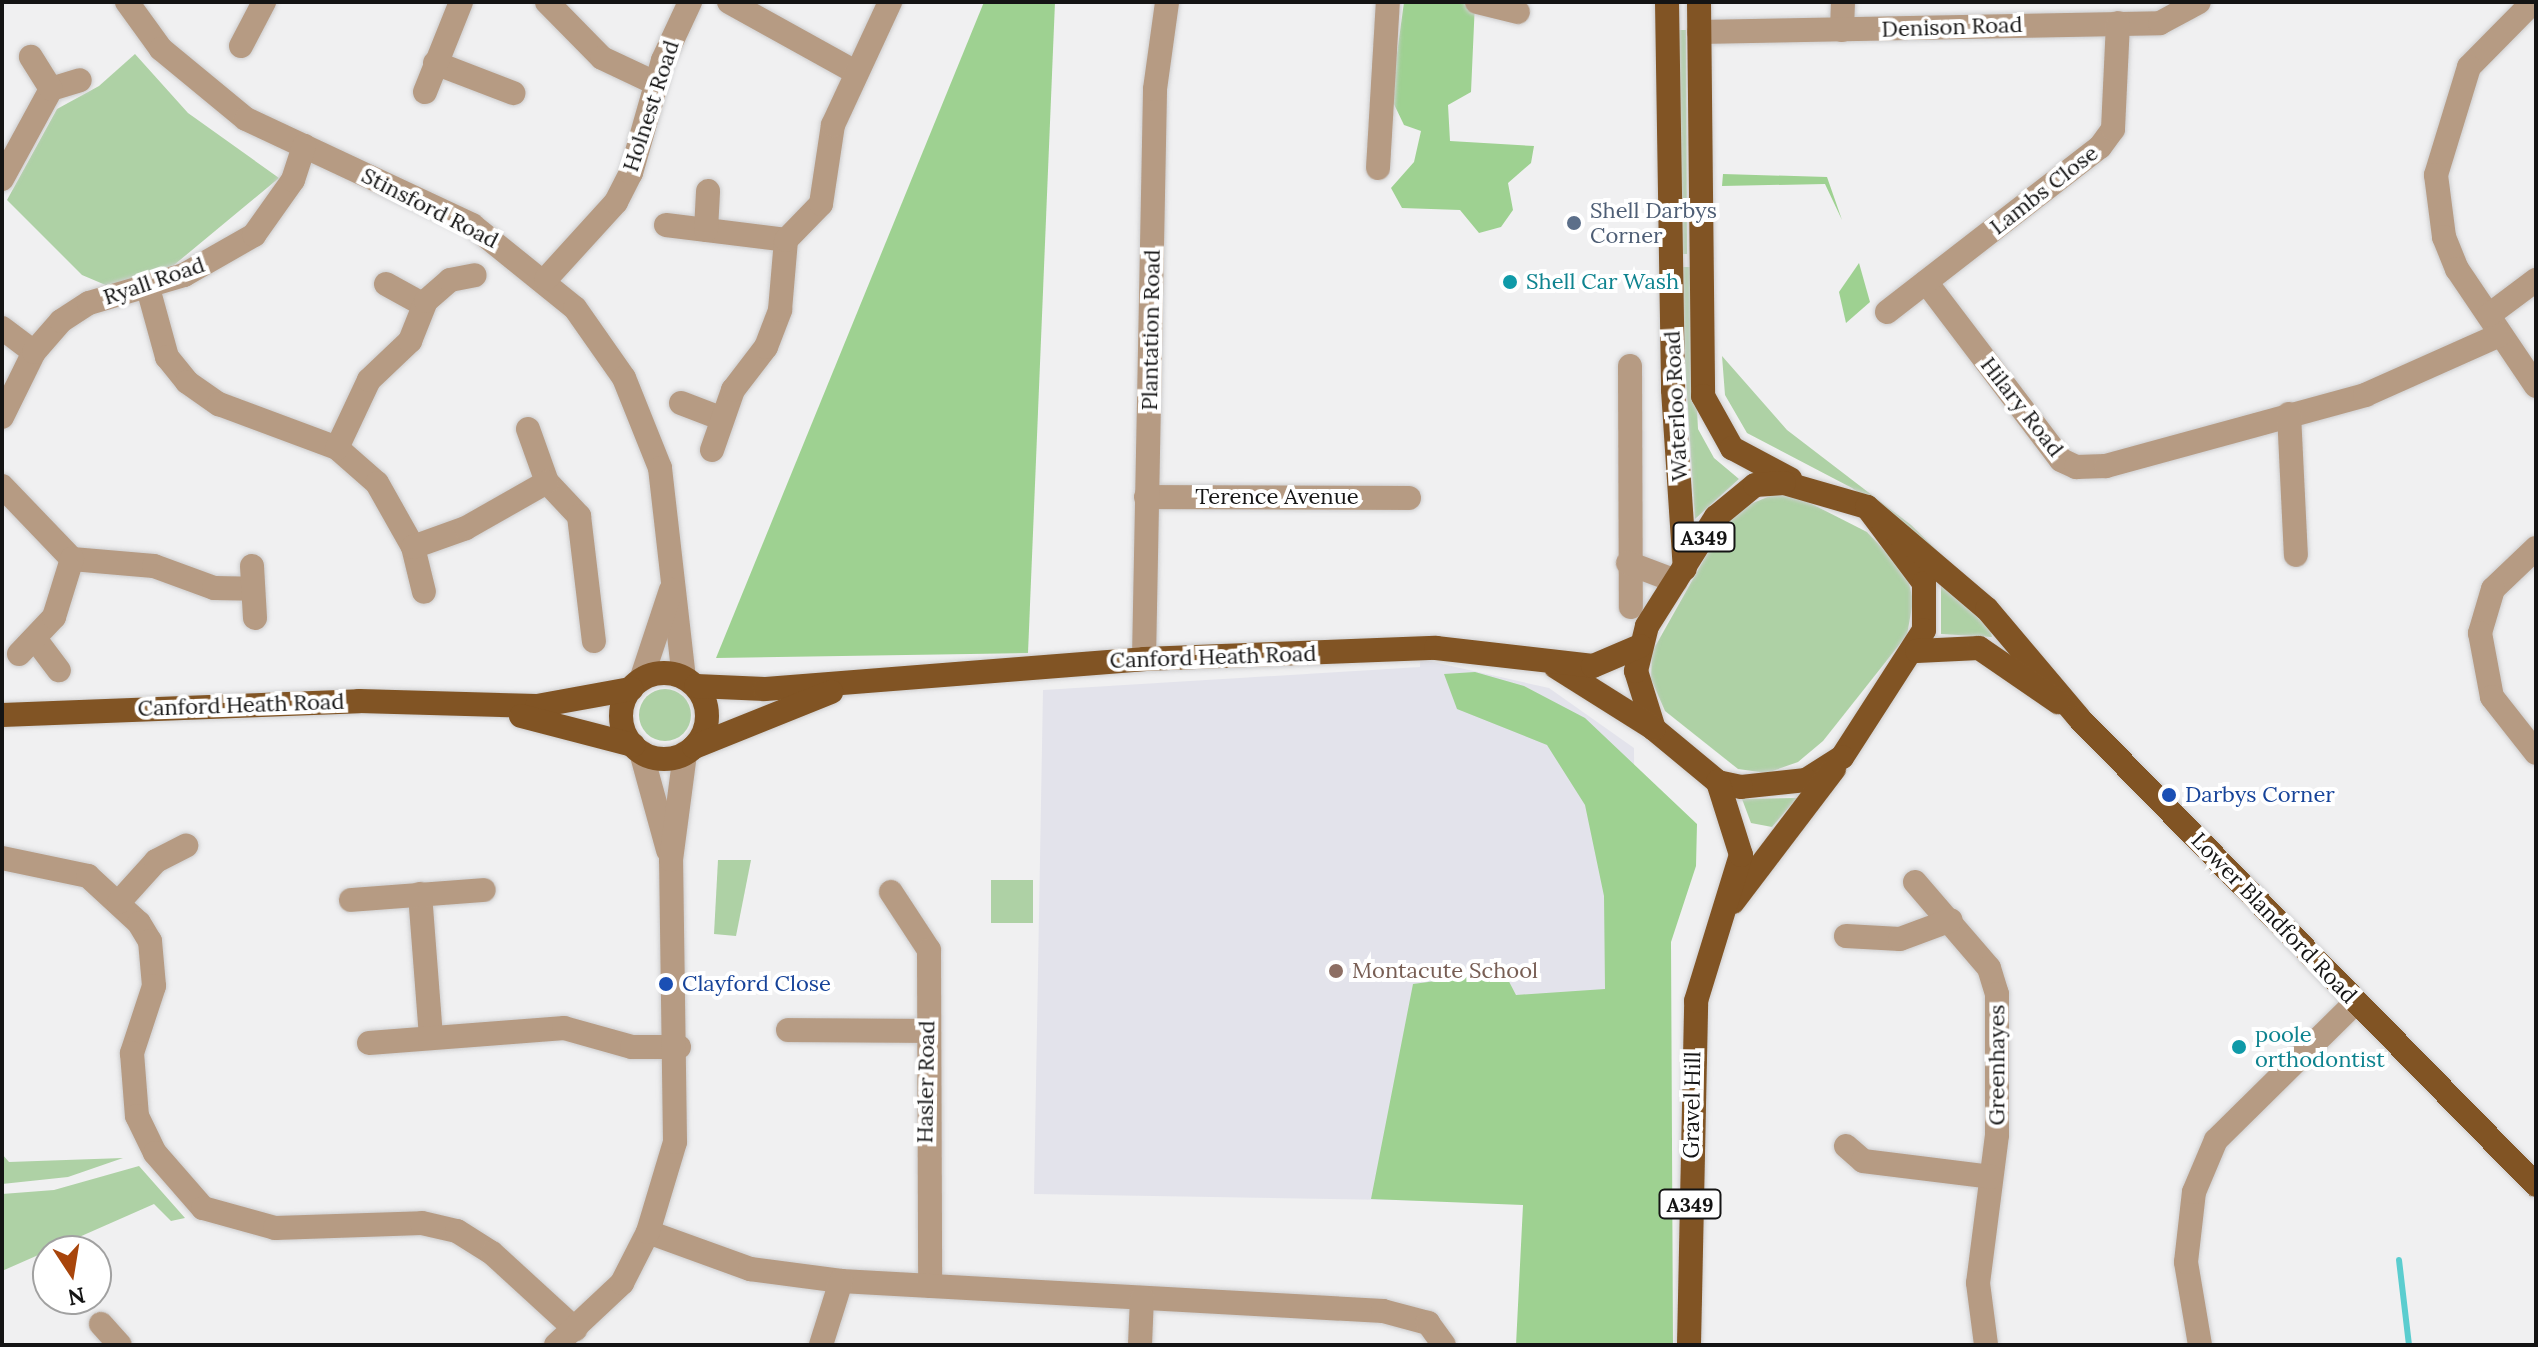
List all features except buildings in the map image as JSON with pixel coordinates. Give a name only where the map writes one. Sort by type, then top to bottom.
[{"type":"main road","name":"Waterloo Road","points":[[1667,2],[1673,390],[1680,575]]},
{"type":"main road","name":"Waterloo Road","points":[[1699,2],[1703,396],[1732,448],[1753,466],[1814,487]]},
{"type":"main road","name":"A349","points":[[1755,485],[1814,487],[1867,507],[1924,583],[1917,651],[1842,757],[1778,788],[1718,782],[1654,729],[1638,692],[1640,646],[1680,575],[1734,497],[1755,485]]},
{"type":"main road","name":"Lower Blandford Road","points":[[1867,507],[1987,609],[2079,718],[2356,1002],[2533,1177]]},
{"type":"main road","name":"Canford Heath Road","points":[[690,682],[765,689],[1144,659],[1436,648],[1593,666],[1640,646]]},
{"type":"main road","name":"Lower Blandford Road","points":[[1917,651],[1979,648],[2079,718]]},
{"type":"main road","name":"Canford Heath Road","points":[[1547,662],[1654,729]]},
{"type":"main road","points":[[662,673],[690,682],[707,723],[690,750],[663,759],[637,748],[622,711],[636,684],[662,673]]},
{"type":"main road","name":"Canford Heath Road","points":[[690,750],[879,678]]},
{"type":"main road","name":"Canford Heath Road","points":[[2,715],[359,701],[479,707],[558,704],[636,684]]},
{"type":"main road","name":"Canford Heath Road","points":[[479,707],[637,748]]},
{"type":"main road","name":"Gravel Hill","points":[[1721,916],[1842,757]]},
{"type":"main road","name":"Gravel Hill","points":[[1689,1345],[1692,1062],[1696,1001],[1741,855],[1740,833],[1718,782]]},
{"type":"street","name":"Stinsford Road","points":[[127,2],[200,86],[304,146],[472,225],[546,279],[597,338],[646,425],[670,517],[673,576],[690,682]]},
{"type":"street","points":[[241,46],[264,2]]},
{"type":"street","points":[[425,92],[461,2]]},
{"type":"street","points":[[547,2],[602,58],[655,83]]},
{"type":"street","name":"Holnest Road","points":[[546,279],[616,202],[655,83],[690,2]]},
{"type":"street","points":[[729,2],[857,73]]},
{"type":"street","points":[[712,450],[720,418],[766,347],[780,310],[786,240],[821,204],[833,125],[890,2]]},
{"type":"street","name":"Plantation Road","points":[[1144,659],[1155,89],[1167,2]]},
{"type":"street","points":[[1378,168],[1388,2]]},
{"type":"street","points":[[1477,2],[1518,12]]},
{"type":"street","points":[[1842,30],[1843,2]]},
{"type":"street","name":"Denison Road","points":[[1699,32],[2118,23],[2177,19],[2199,2]]},
{"type":"street","points":[[2528,3],[2469,67],[2447,120],[2436,175],[2444,237],[2494,325],[2536,386]]},
{"type":"street","name":"Lambs Close","points":[[1887,312],[2100,147],[2113,129],[2118,23]]},
{"type":"street","points":[[31,57],[51,89]]},
{"type":"street","points":[[435,63],[513,93]]},
{"type":"street","points":[[2,179],[51,89],[80,80]]},
{"type":"street","name":"Ryall Road","points":[[2,417],[34,352],[89,303],[148,288],[228,254],[254,235],[293,180],[304,146]]},
{"type":"street","points":[[706,230],[708,191]]},
{"type":"street","points":[[666,225],[786,240]]},
{"type":"street","points":[[337,448],[369,380],[410,341],[424,305],[450,280],[475,275]]},
{"type":"street","name":"Hilary Road","points":[[1926,282],[2061,460],[2076,467],[2106,466],[2365,395],[2494,325],[2536,280]]},
{"type":"street","points":[[386,284],[424,305]]},
{"type":"street","points":[[148,288],[167,357],[187,382],[219,404],[337,448],[377,483],[413,547],[424,592]]},
{"type":"street","points":[[2,328],[34,352]]},
{"type":"street","name":"Waterloo Road","points":[[1630,366],[1628,563],[1631,607]]},
{"type":"street","points":[[681,403],[720,418]]},
{"type":"street","points":[[2289,414],[2296,555]]},
{"type":"street","points":[[528,429],[547,482],[579,516],[594,641]]},
{"type":"street","points":[[413,547],[466,528],[547,482]]},
{"type":"street","points":[[2,486],[72,559],[154,566],[214,588],[253,578],[255,618]]},
{"type":"street","name":"Terence Avenue","points":[[1146,497],[1409,498]]},
{"type":"street","points":[[2536,548],[2493,589],[2480,646],[2492,697],[2536,753]]},
{"type":"street","points":[[59,670],[28,647],[54,617],[72,559]]},
{"type":"street","points":[[1628,563],[1680,575]]},
{"type":"street","name":"Stinsford Road","points":[[636,684],[673,576]]},
{"type":"street","points":[[637,748],[671,860]]},
{"type":"street","points":[[556,1345],[622,1283],[648,1232],[675,1142],[679,1047],[671,860],[690,750]]},
{"type":"street","points":[[119,902],[156,861],[186,846]]},
{"type":"street","points":[[2,858],[88,876],[139,923],[154,960],[154,986],[132,1053],[137,1116],[190,1195],[250,1225],[422,1223],[457,1231],[492,1253],[575,1329]]},
{"type":"street","name":"Greenhayes","points":[[1915,882],[1951,920],[1989,968],[1997,994],[1991,1177],[1978,1283],[1986,1345]]},
{"type":"street","points":[[351,900],[484,890]]},
{"type":"street","name":"Hasler Road","points":[[891,892],[929,950],[930,1286]]},
{"type":"street","points":[[420,894],[431,1038]]},
{"type":"street","points":[[1846,936],[1900,939],[1951,920]]},
{"type":"street","points":[[2200,1345],[2186,1262],[2194,1192],[2216,1140],[2356,1002]]},
{"type":"street","points":[[369,1043],[564,1028],[632,1047],[679,1047]]},
{"type":"street","points":[[788,1030],[927,1031]]},
{"type":"street","points":[[1846,1146],[1863,1161],[1991,1177]]},
{"type":"street","points":[[648,1232],[750,1269],[841,1281],[1383,1311],[1428,1323],[1444,1345]]},
{"type":"street","points":[[821,1345],[841,1281]]},
{"type":"street","points":[[1140,1345],[1142,1298]]},
{"type":"street","points":[[101,1324],[120,1345]]},
{"type":"shaded area","name":"Montacute School","points":[[1420,659],[1549,688],[1634,748],[1636,1204],[1034,1194],[1043,690],[1420,667]]},
{"type":"green space","points":[[984,2],[1055,2],[1028,653],[716,658]]},
{"type":"green space","points":[[1404,2],[1475,2],[1471,92],[1448,105],[1450,141],[1534,146],[1531,163],[1508,183],[1513,210],[1501,227],[1479,233],[1460,210],[1402,208],[1391,188],[1414,162],[1421,131],[1404,125],[1391,98]]},
{"type":"green space","points":[[1674,30],[1686,30],[1687,254],[1677,254]]},
{"type":"green space","points":[[135,54],[188,113],[279,178],[174,265],[115,289],[82,275],[7,200],[57,109],[99,86]]},
{"type":"green space","points":[[1723,174],[1827,177],[1842,220],[1825,184],[1722,186]]},
{"type":"green space","points":[[1859,263],[1870,302],[1846,323],[1839,292]]},
{"type":"green space","points":[[1679,267],[1690,267],[1698,429],[1714,458],[1739,479],[1695,519]]},
{"type":"green space","points":[[1722,356],[1787,430],[1911,525],[2005,617],[1909,528],[1852,488],[1747,433],[1725,395]]},
{"type":"green space","points":[[1775,494],[1802,499],[1867,532],[1907,574],[1913,601],[1907,635],[1823,741],[1798,762],[1767,773],[1738,769],[1665,711],[1651,679],[1652,652],[1720,531],[1743,507]]},
{"type":"green space","points":[[1941,579],[1990,629],[1992,637],[1941,634]]},
{"type":"green space","points":[[1475,672],[1524,686],[1585,718],[1697,824],[1696,866],[1671,942],[1673,1345],[1516,1345],[1523,1205],[1371,1199],[1413,984],[1504,972],[1516,995],[1605,989],[1604,896],[1585,805],[1547,745],[1457,709],[1444,674]]},
{"type":"green space","points":[[665,689],[684,696],[691,715],[684,734],[665,741],[646,734],[639,715],[646,696]]},
{"type":"green space","points":[[1797,798],[1772,827],[1751,823],[1742,799]]},
{"type":"green space","points":[[718,860],[751,860],[736,936],[714,934]]},
{"type":"green space","points":[[991,880],[1033,880],[1033,923],[991,923]]},
{"type":"green space","points":[[2,1154],[9,1162],[123,1158],[68,1177],[2,1184]]},
{"type":"green space","points":[[139,1166],[185,1218],[171,1221],[154,1204],[84,1235],[32,1235],[32,1258],[2,1271],[2,1194],[54,1190]]},
{"type":"waterway","points":[[2399,1260],[2409,1345]]},
{"type":"place","name":"Shell Darbys Corner","points":[[1574,223]]},
{"type":"place","name":"Shell Car Wash","points":[[1510,282]]},
{"type":"place","name":"Darbys Corner","points":[[2169,795]]},
{"type":"place","name":"Montacute School","points":[[1336,971]]},
{"type":"place","name":"Clayford Close","points":[[666,984]]},
{"type":"place","name":"poole orthodontist","points":[[2239,1047]]}]
